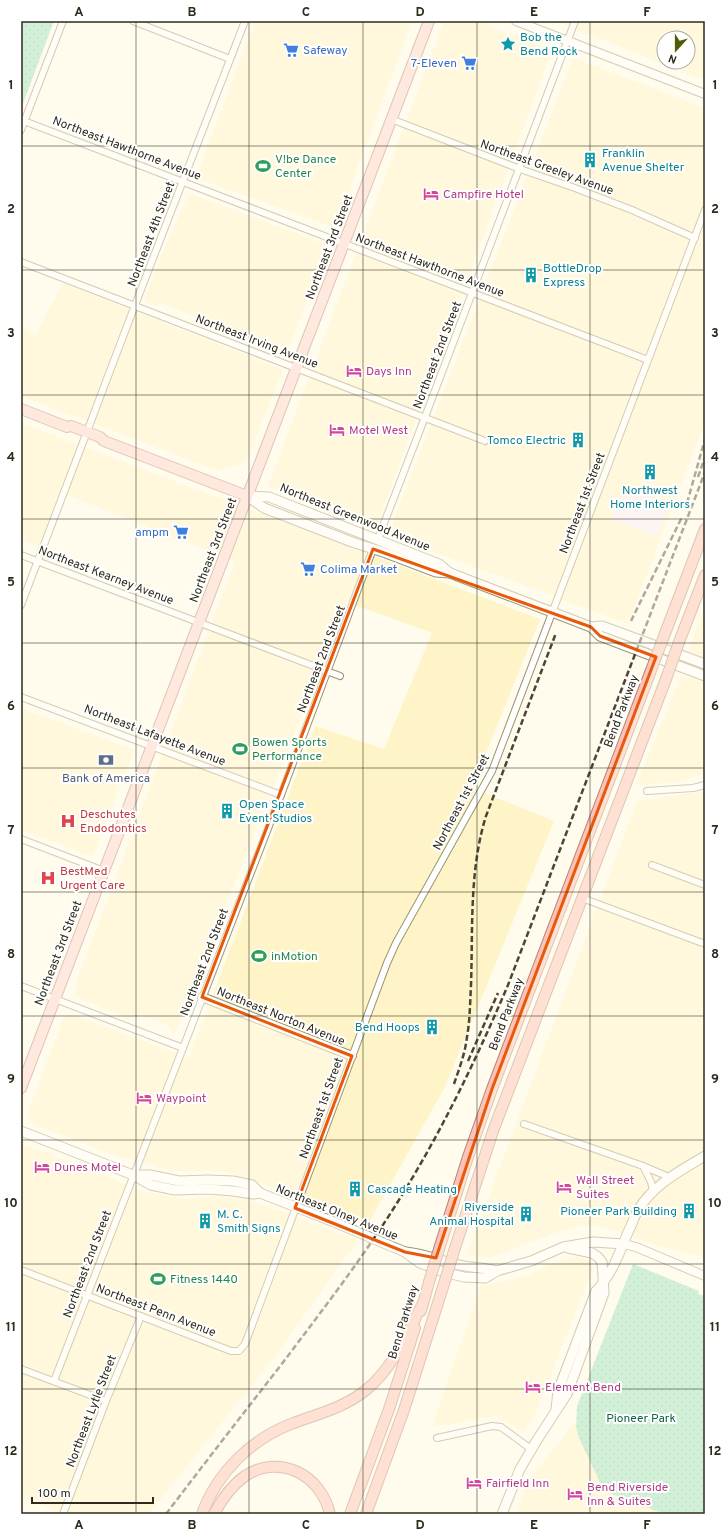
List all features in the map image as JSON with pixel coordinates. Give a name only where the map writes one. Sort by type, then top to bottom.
[{"type":"highway","name":"Bend Parkway","points":[[350,1514],[389,1409],[468,1157],[492,1089],[705,529]]},
{"type":"highway","points":[[366,1514],[407,1404],[492,1131],[705,575]]},
{"type":"highway","points":[[202,1514],[206,1503],[216,1486],[230,1467],[244,1452],[264,1437],[290,1424],[346,1403],[364,1391],[379,1378],[397,1354],[422,1305]]},
{"type":"highway","points":[[214,1514],[222,1500],[233,1486],[246,1476],[262,1468],[278,1467],[295,1470],[309,1478],[320,1489],[327,1503],[330,1514]]},
{"type":"main road","name":"Northeast 3rd Street","points":[[21,1088],[429,21]]},
{"type":"main road","name":"Northeast Greenwood Avenue","points":[[21,409],[67,427],[69,431],[100,437],[104,441],[247,496],[264,508],[373,549],[436,572],[450,573],[591,627],[602,626],[705,664]]},
{"type":"main road","name":"Northeast Greenwood Avenue","points":[[247,496],[269,497],[439,564],[450,573]]},
{"type":"main road","name":"Northeast Greenwood Avenue","points":[[591,627],[600,636],[705,676]]},
{"type":"main road","name":"Northeast Olney Avenue","points":[[21,1131],[133,1174],[150,1175],[179,1181],[233,1181],[252,1185],[260,1193],[405,1252],[420,1263],[455,1276],[485,1278],[497,1271],[531,1261],[563,1247],[593,1242],[624,1244]]},
{"type":"main road","points":[[556,1411],[558,1391],[596,1291],[604,1283],[624,1244],[638,1210],[653,1190],[669,1177],[705,1156]]},
{"type":"main road","points":[[502,1514],[520,1469],[531,1449],[567,1394],[604,1293],[602,1262],[598,1257],[582,1251],[563,1247]]},
{"type":"main road","name":"Northeast Olney Avenue","points":[[405,1252],[423,1254],[458,1265],[486,1268],[497,1271]]},
{"type":"main road","points":[[571,1384],[570,1373],[576,1357],[573,1353]]},
{"type":"street","points":[[21,130],[63,21]]},
{"type":"street","points":[[133,21],[230,59]]},
{"type":"street","name":"Northeast 4th Street","points":[[21,605],[158,243],[245,21]]},
{"type":"street","points":[[516,21],[705,94]]},
{"type":"street","name":"Northeast 2nd Street","points":[[378,539],[473,293],[575,21]]},
{"type":"street","name":"Northeast Greeley Avenue","points":[[391,119],[520,169],[632,210],[695,238]]},
{"type":"street","name":"Northeast Hawthorne Avenue","points":[[24,121],[648,360]]},
{"type":"street","name":"Northeast 1st Street","points":[[239,1351],[245,1344],[387,963],[396,943],[492,771],[705,210]]},
{"type":"street","name":"Northeast Irving Avenue","points":[[21,262],[485,441]]},
{"type":"street","name":"Northeast 2nd Street","points":[[54,1381],[281,795],[373,549]]},
{"type":"street","name":"Northeast Kearney Avenue","points":[[21,555],[340,676]]},
{"type":"street","name":"Northeast Lafayette Avenue","points":[[21,696],[281,795]]},
{"type":"street","points":[[647,791],[693,788],[705,785]]},
{"type":"street","points":[[21,839],[104,871]]},
{"type":"street","points":[[652,865],[705,886]]},
{"type":"street","points":[[582,898],[705,944]]},
{"type":"street","points":[[21,986],[183,1048]]},
{"type":"street","name":"Northeast Norton Avenue","points":[[202,997],[352,1056]]},
{"type":"street","points":[[524,1124],[643,1166],[669,1177]]},
{"type":"street","points":[[643,1166],[651,1182],[653,1190]]},
{"type":"street","points":[[624,1244],[636,1247],[705,1276]]},
{"type":"street","name":"Northeast Penn Avenue","points":[[21,1270],[231,1351],[239,1351]]},
{"type":"street","name":"Northeast Lytle Street","points":[[63,1514],[140,1316]]},
{"type":"street","points":[[21,1369],[106,1401]]},
{"type":"street","points":[[437,1438],[492,1426],[501,1427],[531,1449]]},
{"type":"highlighted area","points":[[373,549],[591,627],[600,636],[656,657],[492,1089],[436,1258],[405,1252],[295,1208],[352,1056],[202,997]]},
{"type":"shaded area","points":[[255,21],[412,21],[335,228],[196,178]]},
{"type":"shaded area","points":[[444,21],[477,21],[552,50],[376,528],[268,486]]},
{"type":"shaded area","points":[[554,21],[705,21],[705,80],[679,70],[696,70],[696,30],[656,30],[656,61]]},
{"type":"shaded area","points":[[573,58],[705,108],[705,422],[628,624],[388,535]]},
{"type":"shaded area","points":[[191,194],[325,244],[327,248],[287,353],[158,302],[156,306],[146,302],[145,298],[164,250],[188,196]]},
{"type":"shaded area","points":[[63,283],[283,370],[246,462],[219,471],[21,396],[21,328],[36,334]]},
{"type":"shaded area","points":[[21,423],[540,619],[472,788],[554,821],[445,1087],[368,1224],[248,1178],[222,1171],[175,1171],[157,1168],[149,1163],[123,1158],[35,1125],[28,1119],[27,1114],[64,1017],[71,1014],[189,1058],[315,726],[384,749],[432,633],[347,602],[175,1033],[171,1032],[166,1024],[143,1016],[128,1018],[80,999],[75,994],[78,988],[75,986],[235,561],[59,492],[39,546],[21,539]]},
{"type":"shaded area","points":[[624,486],[670,503],[657,537],[611,519]]},
{"type":"shaded area","points":[[705,607],[705,657],[688,651]]},
{"type":"shaded area","points":[[682,674],[705,683],[705,774],[676,782],[636,785]]},
{"type":"shaded area","points":[[21,708],[132,749],[133,753],[94,854],[91,856],[21,830]]},
{"type":"shaded area","points":[[705,791],[705,1258],[656,1245],[601,1226],[581,1226],[555,1233],[489,1258],[467,1255],[637,801]]},
{"type":"shaded area","points":[[21,1146],[26,1146],[50,1154],[145,1192],[185,1199],[212,1196],[247,1199],[358,1240],[272,1360],[149,1514],[64,1514],[21,1497]]},
{"type":"shaded area","points":[[577,1256],[589,1260],[593,1269],[535,1414],[523,1432],[496,1416],[432,1427],[481,1285],[507,1281],[525,1276],[560,1261]]},
{"type":"shaded area","points":[[576,1421],[576,1427],[604,1491],[664,1514],[516,1514],[527,1483]]},
{"type":"green space","points":[[21,21],[54,21],[21,109]]},
{"type":"green space","name":"Pioneer Park","points":[[633,1264],[699,1291],[698,1294],[705,1296],[705,1514],[664,1514],[604,1491],[579,1438],[576,1427],[577,1406]]},
{"type":"railway","points":[[687,503],[705,439]]},
{"type":"railway","points":[[698,477],[705,457]]},
{"type":"railway","points":[[166,1514],[281,1365],[384,1224],[413,1177],[457,1096],[508,985],[705,472]]},
{"type":"railway","points":[[631,621],[682,517]]},
{"type":"railway","points":[[454,1084],[462,1061],[469,1024],[474,879],[481,837],[486,816],[556,633]]},
{"type":"railway","points":[[468,1061],[498,993]]},
{"type":"place","name":"Bob the Bend Rock","points":[[508,44]]},
{"type":"place","name":"Safeway","points":[[291,50]]},
{"type":"place","name":"7-Eleven","points":[[469,63]]},
{"type":"place","name":"Franklin Avenue Shelter","points":[[590,160]]},
{"type":"place","name":"V!be Dance Center","points":[[263,166]]},
{"type":"place","name":"Campfire Hotel","points":[[431,194]]},
{"type":"place","name":"BottleDrop Express","points":[[531,275]]},
{"type":"place","name":"Days Inn","points":[[354,371]]},
{"type":"place","name":"Motel West","points":[[337,430]]},
{"type":"place","name":"Tomco Electric","points":[[578,440]]},
{"type":"place","name":"Northwest Home Interiors","points":[[650,472]]},
{"type":"place","name":"ampm","points":[[181,532]]},
{"type":"place","name":"Colima Market","points":[[308,569]]},
{"type":"place","name":"Bowen Sports Performance","points":[[240,749]]},
{"type":"place","name":"Bank of America","points":[[106,760]]},
{"type":"place","name":"Open Space Event Studios","points":[[227,811]]},
{"type":"place","name":"Deschutes Endodontics","points":[[68,821]]},
{"type":"place","name":"BestMed Urgent Care","points":[[48,878]]},
{"type":"place","name":"inMotion","points":[[259,956]]},
{"type":"place","name":"Bend Hoops","points":[[432,1027]]},
{"type":"place","name":"Waypoint","points":[[144,1098]]},
{"type":"place","name":"Dunes Motel","points":[[42,1167]]},
{"type":"place","name":"Wall Street Suites","points":[[564,1187]]},
{"type":"place","name":"Cascade Heating","points":[[355,1189]]},
{"type":"place","name":"Pioneer Park Building","points":[[689,1211]]},
{"type":"place","name":"Riverside Animal Hospital","points":[[526,1214]]},
{"type":"place","name":"M. C. Smith Signs","points":[[205,1221]]},
{"type":"place","name":"Fitness 1440","points":[[158,1279]]},
{"type":"place","name":"Element Bend","points":[[533,1387]]},
{"type":"place","name":"Fairfield Inn","points":[[474,1483]]},
{"type":"place","name":"Bend Riverside Inn & Suites","points":[[575,1494]]}]
